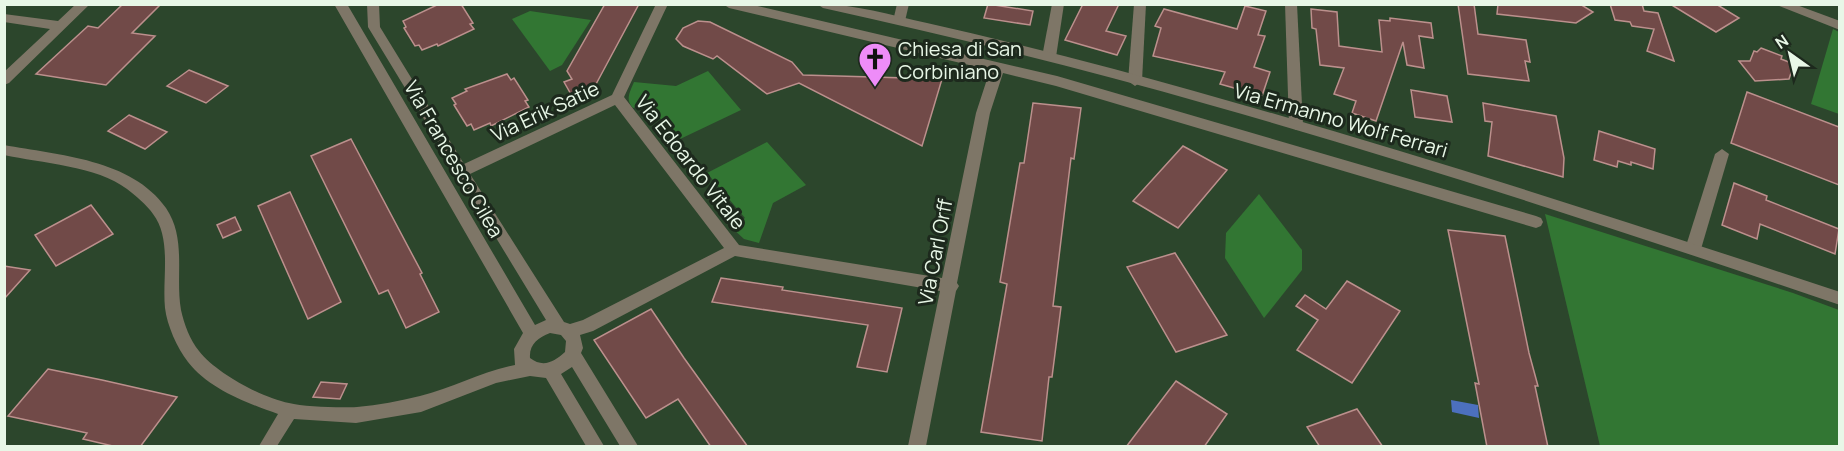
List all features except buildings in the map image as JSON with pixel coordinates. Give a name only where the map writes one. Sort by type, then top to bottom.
[{"type":"street","points":[[4,80],[84,4]]},
{"type":"street","name":"Via Francesco Cilea","points":[[340,4],[532,334]]},
{"type":"street","name":"Via Francesco Cilea","points":[[373,4],[374,27],[461,172],[569,338],[629,447]]},
{"type":"street","name":"Via Erik Satie","points":[[461,172],[617,98],[662,4]]},
{"type":"street","points":[[729,4],[1081,88],[1536,222]]},
{"type":"street","name":"Via Ermanno Wolf Ferrari","points":[[823,4],[1049,57],[1296,125],[1693,249],[1839,299]]},
{"type":"street","points":[[899,21],[903,4]]},
{"type":"street","points":[[1049,57],[1058,4]]},
{"type":"street","points":[[1135,81],[1140,4]]},
{"type":"street","points":[[1291,4],[1296,125]]},
{"type":"street","points":[[1780,4],[1839,26]]},
{"type":"street","points":[[4,18],[61,26]]},
{"type":"street","name":"Via Carl Orff","points":[[917,447],[951,286],[983,113],[998,67]]},
{"type":"street","name":"Via Edoardo Vitale","points":[[617,98],[735,250]]},
{"type":"street","points":[[4,150],[100,169],[131,184],[160,211],[171,237],[173,309],[181,335],[194,357],[212,373],[247,395],[290,411],[356,415],[387,411],[421,404],[496,376],[530,369],[542,372],[560,368],[569,338],[587,326],[735,250],[951,286]]},
{"type":"street","points":[[1693,249],[1722,154]]},
{"type":"street","points":[[530,369],[522,362],[521,355],[522,347],[532,334],[550,326],[569,338]]},
{"type":"street","points":[[496,376],[521,355]]},
{"type":"street","points":[[551,371],[595,447]]},
{"type":"street","points":[[268,447],[290,411]]},
{"type":"green space","points":[[530,11],[591,20],[562,65],[550,71],[512,19]]},
{"type":"green space","points":[[1833,29],[1839,32],[1839,114],[1811,104]]},
{"type":"green space","points":[[708,71],[741,110],[678,140],[647,102],[633,108],[629,102],[634,82],[676,86]]},
{"type":"green space","points":[[767,142],[806,185],[773,203],[759,243],[744,239],[731,227],[745,218],[707,173]]},
{"type":"green space","points":[[1259,194],[1302,250],[1302,270],[1264,318],[1225,258],[1226,233]]},
{"type":"green space","points":[[1545,214],[1793,293],[1839,310],[1839,446],[1600,446]]},
{"type":"water","points":[[1451,400],[1478,405],[1479,418],[1452,412]]},
{"type":"place","name":"Chiesa di San Corbiniano","points":[[875,88]]}]
